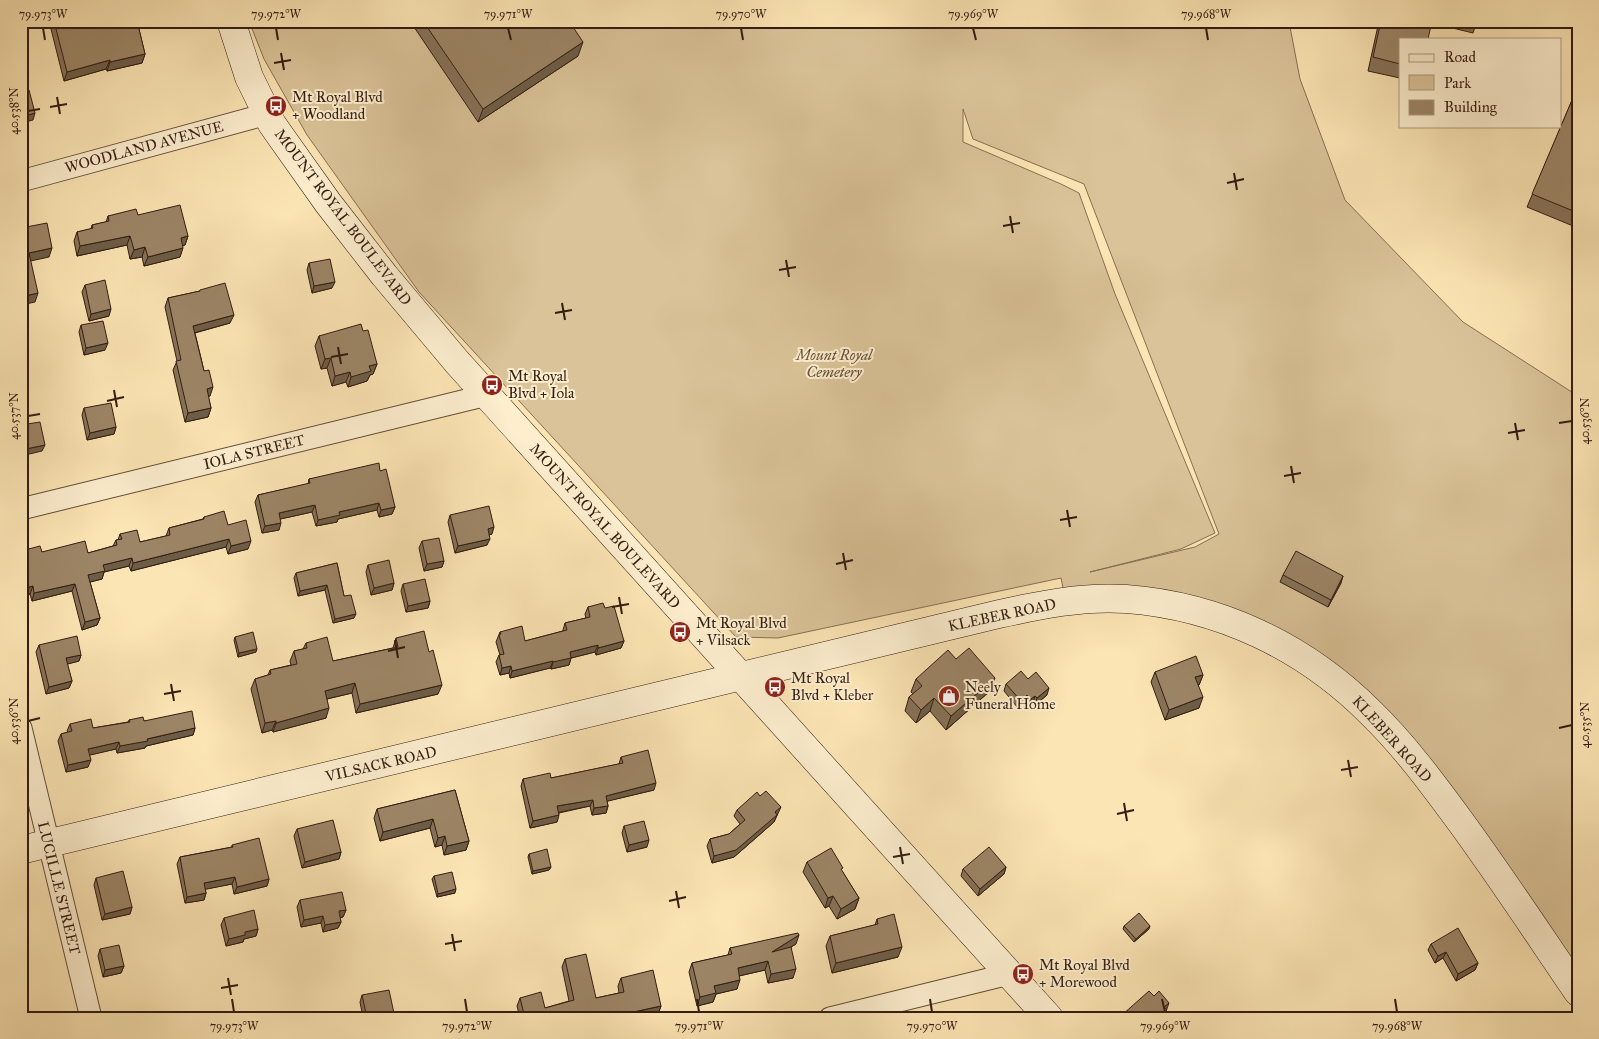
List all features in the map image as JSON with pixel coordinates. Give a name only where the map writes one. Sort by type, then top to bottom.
[{"type":"street","name":"MOUNT ROYAL BOULEVARD","points":[[231,21],[249,77],[279,134],[309,177],[384,275],[428,328],[740,677],[1049,1018]]},
{"type":"street","name":"WOODLAND AVENUE","points":[[21,181],[267,114]]},
{"type":"street","name":"IOLA STREET","points":[[21,509],[488,395]]},
{"type":"street","name":"KLEBER ROAD","points":[[740,677],[934,629],[1036,606],[1066,602],[1112,599],[1148,601],[1197,611],[1244,626],[1277,642],[1320,669],[1371,712],[1433,784],[1475,841],[1578,992]]},
{"type":"street","name":"VILSACK ROAD","points":[[21,850],[740,677]]},
{"type":"street","name":"LUCILLE STREET","points":[[21,728],[91,1018]]},
{"type":"street","points":[[830,1018],[1009,974]]},
{"type":"green space","name":"Mount Royal Cemetery","points":[[249,21],[1293,21],[1290,27],[1300,79],[1345,200],[1463,322],[1578,396],[1578,992],[1413,759],[1245,627],[1066,602],[1061,578],[778,638],[736,637],[419,292],[307,135],[264,59]],"holes":[[[963,109],[973,139],[1084,184],[1219,534],[1195,547],[1090,572],[1181,549],[1215,533],[1115,294],[1079,193],[963,142]]]},
{"type":"building","points":[[54,21],[137,21],[145,54],[110,62],[110,60],[67,72]]},
{"type":"building","points":[[423,21],[554,21],[556,25],[561,21],[569,21],[583,42],[483,109]]},
{"type":"building","points":[[1381,21],[1432,21],[1428,38],[1399,38],[1399,64],[1373,57]]},
{"type":"building","points":[[1578,86],[1578,213],[1532,194],[1560,128],[1562,128],[1562,124]]},
{"type":"building","points":[[29,90],[35,113],[21,117],[21,93]]},
{"type":"building","points":[[180,205],[188,236],[181,238],[183,248],[148,257],[145,247],[134,250],[130,236],[80,246],[77,232],[93,228],[92,225],[109,221],[108,216],[136,209],[138,215]]},
{"type":"building","points":[[47,223],[52,248],[29,253],[38,293],[21,297],[21,228]]},
{"type":"building","points":[[330,259],[335,282],[314,286],[309,263]]},
{"type":"building","points":[[105,280],[111,309],[91,314],[85,285]]},
{"type":"building","points":[[225,283],[234,315],[193,326],[204,371],[209,370],[213,387],[207,389],[211,408],[188,413],[176,361],[181,360],[168,298]]},
{"type":"building","points":[[103,321],[108,343],[86,348],[81,325]]},
{"type":"building","points":[[361,324],[363,331],[368,330],[377,364],[369,366],[371,371],[351,377],[350,372],[335,376],[331,358],[325,359],[319,336]]},
{"type":"building","points":[[111,403],[116,427],[90,433],[84,408]]},
{"type":"building","points":[[40,422],[45,445],[21,450],[21,425]]},
{"type":"building","points":[[379,463],[380,471],[386,469],[395,507],[381,510],[379,503],[339,512],[340,515],[318,520],[315,505],[279,513],[281,523],[265,526],[258,495],[310,483],[309,479]]},
{"type":"building","points":[[489,506],[494,527],[488,529],[490,539],[458,546],[450,515]]},
{"type":"building","points":[[224,511],[228,525],[246,520],[251,541],[231,546],[229,539],[133,563],[132,558],[103,565],[105,571],[88,575],[100,618],[85,622],[75,584],[34,593],[33,586],[26,588],[21,566],[21,551],[40,546],[42,552],[85,541],[88,553],[117,545],[116,540],[122,539],[120,534],[137,530],[140,542],[170,535],[169,528],[204,519],[204,517]]},
{"type":"building","points":[[439,538],[444,561],[427,564],[422,541]]},
{"type":"building","points":[[1296,551],[1343,576],[1331,600],[1283,575]]},
{"type":"building","points":[[389,560],[394,583],[374,588],[368,565]]},
{"type":"building","points":[[337,563],[344,596],[351,595],[356,614],[335,619],[327,585],[300,591],[296,573]]},
{"type":"building","points":[[425,579],[430,601],[408,606],[403,584]]},
{"type":"building","points":[[603,603],[605,608],[614,606],[624,641],[598,648],[598,645],[570,652],[571,658],[553,662],[512,671],[511,666],[502,668],[499,655],[504,654],[499,635],[501,634],[500,632],[522,626],[525,641],[567,630],[565,623],[590,617],[588,607]]},
{"type":"building","points":[[424,631],[429,652],[433,650],[442,685],[360,704],[355,683],[325,691],[329,708],[276,723],[276,721],[265,723],[255,679],[271,674],[270,670],[297,664],[294,651],[307,648],[306,643],[327,637],[333,661],[398,647],[396,638]]},
{"type":"building","points":[[253,632],[257,649],[239,653],[235,637]]},
{"type":"building","points":[[77,636],[81,655],[66,658],[72,681],[49,687],[39,645]]},
{"type":"building","name":"Neely Funeral Home","points":[[969,648],[995,678],[951,716],[934,698],[921,710],[909,697],[922,686],[916,679],[948,650],[956,659]]},
{"type":"building","points":[[1196,656],[1203,675],[1195,677],[1203,697],[1169,710],[1155,672]]},
{"type":"building","points":[[1021,671],[1028,679],[1036,672],[1049,688],[1037,698],[1035,696],[1031,699],[1027,695],[1021,701],[1006,684]]},
{"type":"building","points":[[192,711],[195,728],[147,739],[148,741],[120,746],[119,742],[88,749],[91,760],[68,765],[61,734],[72,731],[70,724],[91,719],[93,728],[130,722],[129,720],[143,717],[144,721]]},
{"type":"building","points":[[648,750],[656,783],[606,796],[608,806],[594,808],[593,800],[557,806],[559,815],[533,821],[523,779],[550,773],[551,778],[623,763],[621,757]]},
{"type":"building","points":[[455,790],[469,841],[447,846],[445,836],[438,838],[433,819],[383,832],[377,809]]},
{"type":"building","points":[[766,791],[781,807],[775,812],[777,815],[736,850],[714,856],[710,839],[729,834],[745,820],[737,810],[757,792],[760,796]]},
{"type":"building","points":[[333,820],[341,852],[305,862],[297,829]]},
{"type":"building","points":[[644,821],[649,840],[629,845],[624,826]]},
{"type":"building","points":[[259,838],[269,879],[237,887],[235,877],[204,883],[206,893],[187,897],[180,857],[233,847],[232,845]]},
{"type":"building","points":[[989,847],[1006,867],[980,889],[963,869]]},
{"type":"building","points":[[831,848],[843,868],[841,869],[859,898],[841,909],[833,896],[828,898],[807,862]]},
{"type":"building","points":[[547,849],[551,867],[533,871],[529,854]]},
{"type":"building","points":[[123,871],[132,907],[105,914],[96,878]]},
{"type":"building","points":[[452,872],[456,889],[438,894],[434,876]]},
{"type":"building","points":[[342,892],[346,910],[339,911],[341,922],[325,925],[323,916],[304,920],[300,900]]},
{"type":"building","points":[[254,910],[258,929],[229,939],[224,918]]},
{"type":"building","points":[[1139,913],[1150,926],[1136,939],[1124,926]]},
{"type":"building","points":[[894,914],[902,947],[836,963],[830,936],[878,924],[877,919]]},
{"type":"building","points":[[1458,928],[1478,963],[1458,974],[1446,952],[1438,956],[1431,944]]},
{"type":"building","points":[[798,933],[799,935],[772,952],[791,947],[796,969],[771,974],[768,961],[738,968],[740,980],[714,986],[716,993],[700,997],[692,963],[732,954],[730,948]]},
{"type":"building","points":[[119,945],[124,966],[105,970],[100,949]]},
{"type":"building","points":[[586,954],[596,998],[624,992],[621,978],[653,970],[661,1006],[606,1018],[525,1018],[520,998],[541,992],[545,1008],[574,1000],[565,959]]},
{"type":"building","points":[[389,990],[395,1018],[367,1018],[362,995]]},
{"type":"building","points":[[1149,991],[1154,996],[1159,991],[1169,1003],[1164,1007],[1167,1010],[1158,1018],[1124,1018],[1122,1015]]},
{"type":"building","points":[[1275,1014],[1276,1018],[1267,1018]]},
{"type":"place","name":"Mt Royal Blvd + Woodland","points":[[276,106]]},
{"type":"place","name":"Mt Royal Blvd + Iola","points":[[492,385]]},
{"type":"place","name":"Mt Royal Blvd + Vilsack","points":[[680,632]]},
{"type":"place","name":"Mt Royal Blvd + Kleber","points":[[775,687]]},
{"type":"place","name":"Neely Funeral Home","points":[[949,696]]},
{"type":"place","name":"Mt Royal Blvd + Morewood","points":[[1023,974]]}]
